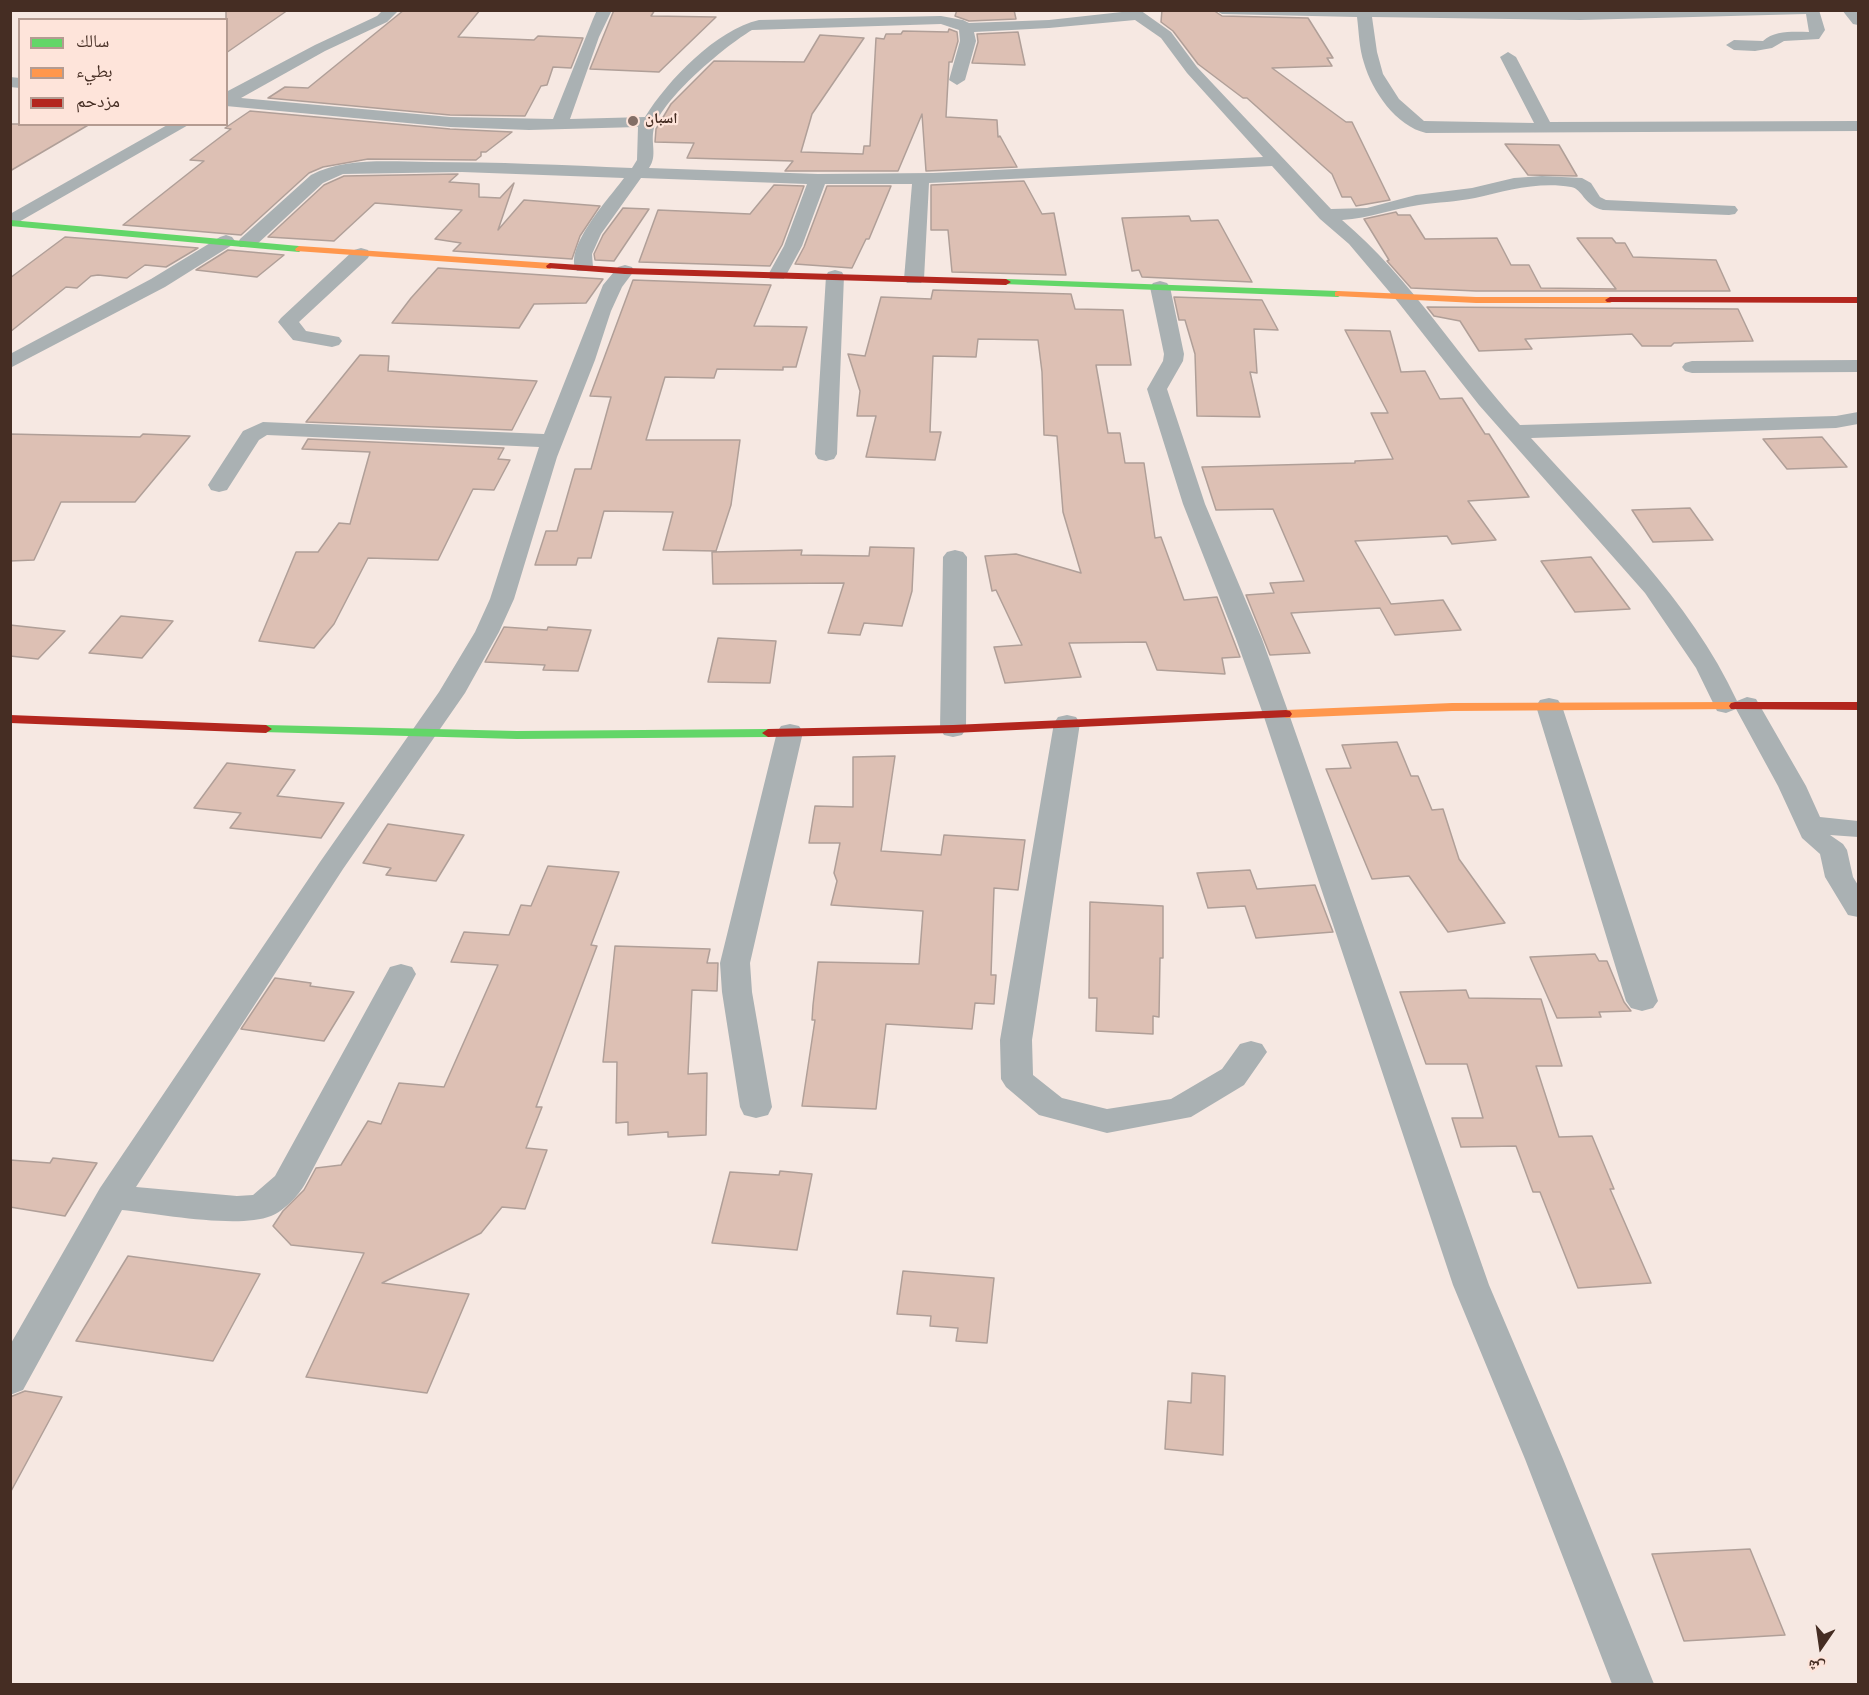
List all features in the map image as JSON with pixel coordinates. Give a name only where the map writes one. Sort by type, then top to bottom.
[{"type":"street","points":[[228,99],[303,57],[382,19],[392,10]]},
{"type":"street","points":[[561,124],[561,110],[573,88],[590,39],[605,10]]},
{"type":"street","points":[[1222,10],[1592,16],[1811,10],[1818,30],[1814,36],[1784,37],[1774,39],[1767,45],[1734,45]]},
{"type":"street","points":[[1849,10],[1858,21]]},
{"type":"street","points":[[584,267],[583,254],[592,234],[646,160],[646,128],[650,122],[675,86],[730,37],[747,27],[783,22],[942,15],[966,28],[1049,24],[1138,12],[1166,35],[1192,70],[1326,215],[1355,240],[1405,298],[1460,370],[1654,588],[1792,786],[1816,838],[1833,850],[1839,877],[1858,908]]},
{"type":"street","points":[[1364,14],[1373,68],[1393,102],[1414,123],[1435,128],[1858,126]]},
{"type":"street","points":[[957,80],[968,41],[966,28]]},
{"type":"street","points":[[1508,57],[1545,128]]},
{"type":"street","points":[[228,100],[450,122],[528,125],[650,122]]},
{"type":"street","points":[[10,223],[179,126]]},
{"type":"street","points":[[247,243],[317,179],[327,173],[343,170],[474,166],[818,179],[921,178],[1278,161]]},
{"type":"street","points":[[914,279],[921,178]]},
{"type":"street","points":[[777,275],[793,246],[818,179]]},
{"type":"street","points":[[1326,215],[1367,213],[1416,200],[1472,193],[1514,183],[1560,181],[1576,182],[1585,187],[1594,201],[1603,205],[1729,210]]},
{"type":"street","points":[[10,223],[361,255],[625,271],[1160,287],[1405,298],[1858,300]]},
{"type":"street","points":[[10,362],[158,284],[226,242]]},
{"type":"street","points":[[332,341],[300,336],[288,322],[361,255]]},
{"type":"street","points":[[10,1380],[112,1197],[330,868],[452,693],[487,632],[502,599],[546,457],[601,311],[613,285],[625,271]]},
{"type":"street","points":[[826,454],[835,276]]},
{"type":"street","points":[[1160,287],[1174,354],[1157,388],[1194,504],[1249,639],[1276,714],[1471,1285],[1633,1684]]},
{"type":"street","points":[[1692,367],[1858,366]]},
{"type":"street","points":[[1514,432],[1836,422],[1858,418]]},
{"type":"street","points":[[219,485],[251,436],[263,428],[553,441]]},
{"type":"street","points":[[953,729],[954,557]]},
{"type":"street","points":[[1549,705],[1642,1001]]},
{"type":"street","points":[[10,719],[422,735],[605,737],[953,729],[1276,714],[1549,705],[1858,706]]},
{"type":"street","points":[[1067,723],[1016,1040],[1017,1079],[1051,1107],[1107,1120],[1179,1109],[1233,1077],[1251,1052]]},
{"type":"street","points":[[756,1107],[737,992],[735,963],[790,732]]},
{"type":"street","points":[[1809,824],[1858,829]]},
{"type":"street","points":[[112,1197],[237,1209],[262,1206],[288,1184],[401,974]]},
{"type":"building","points":[[226,10],[288,10],[228,52],[228,18],[226,18]]},
{"type":"building","points":[[404,10],[480,10],[458,37],[534,40],[538,36],[583,38],[571,68],[553,67],[547,85],[541,86],[525,116],[450,115],[268,98],[285,87],[308,88]]},
{"type":"building","points":[[614,10],[655,10],[651,16],[716,17],[659,72],[590,69]]},
{"type":"building","points":[[957,10],[1014,10],[1016,19],[969,21],[955,16]]},
{"type":"building","points":[[1162,10],[1213,10],[1222,16],[1308,18],[1333,58],[1327,58],[1332,66],[1272,68],[1346,122],[1352,122],[1390,200],[1356,206],[1351,197],[1342,197],[1332,174],[1247,98],[1243,98],[1198,64],[1173,31],[1161,22]]},
{"type":"building","points":[[949,29],[957,32],[958,41],[952,62],[949,62],[946,117],[997,120],[998,137],[1000,136],[1017,167],[926,171],[922,114],[898,171],[785,171],[793,161],[687,158],[694,143],[655,142],[656,129],[671,104],[714,61],[804,62],[820,35],[864,38],[812,114],[801,152],[863,154],[864,146],[870,146],[876,38],[884,39],[886,34],[901,34],[903,31],[948,32]]},
{"type":"building","points":[[1018,32],[1025,65],[972,63],[978,42],[977,34]]},
{"type":"building","points":[[250,111],[450,129],[512,132],[486,152],[481,152],[481,156],[476,160],[368,159],[323,167],[309,173],[241,235],[123,225],[204,161],[190,160],[231,129],[225,128]]},
{"type":"building","points":[[10,124],[87,126],[10,171]]},
{"type":"building","points":[[1505,144],[1559,145],[1577,176],[1528,175]]},
{"type":"building","points":[[458,174],[449,182],[479,184],[479,197],[500,198],[514,183],[498,230],[524,200],[600,206],[580,236],[572,259],[453,251],[461,243],[435,239],[462,210],[375,203],[334,241],[268,237],[324,185],[344,176]]},
{"type":"building","points":[[1024,181],[1042,214],[1054,213],[1066,275],[952,272],[948,230],[931,230],[931,185]]},
{"type":"building","points":[[774,185],[804,186],[782,245],[770,266],[639,262],[658,210],[750,214]]},
{"type":"building","points":[[827,186],[891,186],[869,239],[866,239],[852,268],[795,264],[804,247]]},
{"type":"building","points":[[623,208],[649,209],[614,261],[595,260],[594,254],[603,235]]},
{"type":"building","points":[[1396,212],[1398,215],[1410,215],[1425,239],[1497,238],[1511,265],[1529,265],[1541,288],[1616,289],[1577,238],[1612,238],[1616,243],[1625,243],[1633,257],[1716,260],[1730,291],[1476,291],[1411,288],[1387,261],[1389,260],[1364,219]]},
{"type":"building","points":[[1189,216],[1191,221],[1218,220],[1252,282],[1142,277],[1139,270],[1132,271],[1122,218]]},
{"type":"building","points":[[65,237],[198,248],[166,267],[145,265],[127,278],[91,276],[77,288],[66,287],[10,332],[10,278]]},
{"type":"building","points":[[228,250],[284,255],[257,277],[196,270]]},
{"type":"building","points":[[438,268],[603,279],[586,303],[534,304],[519,328],[392,323]]},
{"type":"building","points":[[633,280],[771,285],[754,326],[807,327],[796,367],[783,367],[783,370],[717,369],[714,378],[665,377],[646,440],[740,440],[731,505],[716,551],[663,550],[673,512],[604,511],[591,558],[578,558],[576,565],[535,565],[546,531],[557,531],[575,469],[591,469],[611,397],[590,396]]},
{"type":"building","points":[[933,290],[1071,294],[1075,309],[1123,310],[1131,365],[1096,365],[1108,433],[1120,433],[1125,463],[1144,463],[1155,538],[1161,537],[1184,600],[1217,597],[1240,657],[1222,658],[1225,674],[1157,670],[1146,642],[1069,643],[1081,677],[1005,683],[994,647],[1022,645],[996,590],[992,591],[985,556],[1016,554],[1081,573],[1063,512],[1057,436],[1044,435],[1042,372],[1038,340],[978,339],[976,357],[933,356],[930,432],[941,432],[935,460],[866,457],[876,416],[857,416],[860,391],[848,354],[865,356],[881,297],[931,299]]},
{"type":"building","points":[[1174,297],[1262,300],[1278,330],[1254,329],[1257,373],[1250,372],[1260,417],[1197,416],[1195,354],[1185,320],[1179,320]]},
{"type":"building","points":[[1427,307],[1738,309],[1753,341],[1642,346],[1632,334],[1525,339],[1532,349],[1479,351],[1460,321],[1434,316]]},
{"type":"building","points":[[1345,330],[1390,331],[1401,372],[1425,371],[1440,399],[1462,398],[1485,434],[1489,434],[1529,497],[1468,501],[1496,540],[1452,544],[1447,536],[1355,541],[1391,604],[1443,600],[1461,630],[1395,635],[1380,608],[1291,613],[1310,653],[1270,655],[1246,595],[1274,593],[1270,583],[1304,581],[1273,509],[1216,510],[1202,467],[1355,463],[1355,461],[1393,459],[1371,413],[1388,413]]},
{"type":"building","points":[[360,355],[389,356],[388,371],[537,381],[512,430],[306,422]]},
{"type":"building","points":[[10,434],[190,436],[135,502],[61,502],[34,560],[10,561]]},
{"type":"building","points":[[1822,437],[1847,467],[1787,469],[1763,439]]},
{"type":"building","points":[[308,439],[504,448],[498,459],[510,460],[494,490],[473,489],[438,560],[368,558],[334,624],[314,648],[259,641],[296,552],[318,552],[339,523],[350,524],[370,452],[302,449]]},
{"type":"building","points":[[1690,508],[1713,540],[1653,542],[1632,510]]},
{"type":"building","points":[[870,547],[914,548],[912,591],[902,626],[864,623],[860,635],[828,633],[844,583],[713,584],[712,552],[802,550],[801,555],[869,556]]},
{"type":"building","points":[[1591,557],[1630,609],[1575,612],[1541,561]]},
{"type":"building","points":[[121,616],[173,621],[142,658],[89,653]]},
{"type":"building","points":[[10,625],[65,631],[38,659],[10,656]]},
{"type":"building","points":[[504,627],[591,630],[578,671],[543,670],[545,665],[485,662]]},
{"type":"building","points":[[718,638],[776,641],[770,683],[708,682]]},
{"type":"building","points":[[1397,742],[1411,776],[1418,776],[1432,810],[1443,809],[1459,859],[1505,923],[1448,932],[1409,876],[1372,879],[1326,769],[1351,768],[1342,745]]},
{"type":"building","points":[[895,756],[881,851],[941,855],[944,835],[1025,840],[1018,890],[994,888],[991,975],[996,975],[994,1004],[975,1003],[972,1029],[886,1024],[876,1109],[802,1106],[815,1020],[812,1020],[818,962],[919,964],[923,911],[831,905],[837,881],[834,873],[840,843],[809,843],[815,806],[853,807],[853,757]]},
{"type":"building","points":[[227,763],[295,770],[277,796],[344,803],[321,838],[230,828],[241,813],[194,808]]},
{"type":"building","points":[[388,824],[464,835],[436,881],[386,875],[391,868],[363,863]]},
{"type":"building","points":[[548,866],[619,872],[591,945],[597,946],[536,1107],[542,1107],[526,1148],[547,1150],[525,1209],[502,1207],[481,1233],[382,1283],[469,1294],[427,1393],[306,1377],[364,1253],[291,1245],[273,1226],[283,1211],[304,1190],[316,1168],[341,1165],[368,1121],[381,1124],[399,1083],[444,1087],[498,965],[451,962],[464,932],[509,935],[521,905],[531,906]]},
{"type":"building","points":[[1250,870],[1257,889],[1315,885],[1333,932],[1256,938],[1245,906],[1208,908],[1197,873]]},
{"type":"building","points":[[1090,902],[1163,906],[1163,958],[1160,958],[1159,1017],[1153,1016],[1153,1034],[1096,1031],[1097,998],[1089,998]]},
{"type":"building","points":[[615,946],[710,949],[707,963],[718,963],[717,991],[692,990],[688,1074],[707,1073],[706,1135],[668,1137],[668,1132],[628,1135],[628,1122],[616,1123],[617,1062],[603,1062]]},
{"type":"building","points":[[1595,954],[1599,961],[1607,961],[1624,1002],[1631,1011],[1599,1012],[1601,1017],[1557,1018],[1530,957]]},
{"type":"building","points":[[275,978],[354,992],[324,1041],[241,1029]]},
{"type":"building","points":[[1466,990],[1469,998],[1541,999],[1562,1066],[1536,1066],[1559,1137],[1592,1136],[1614,1189],[1610,1189],[1651,1283],[1578,1288],[1540,1192],[1533,1192],[1516,1146],[1461,1147],[1452,1118],[1483,1118],[1467,1064],[1426,1064],[1400,992]]},
{"type":"building","points":[[53,1158],[97,1163],[65,1216],[10,1207],[10,1160],[50,1163]]},
{"type":"building","points":[[780,1171],[812,1174],[797,1250],[712,1243],[730,1172],[779,1175]]},
{"type":"building","points":[[128,1256],[260,1274],[213,1361],[76,1341]]},
{"type":"building","points":[[903,1271],[994,1278],[987,1343],[956,1341],[958,1328],[930,1326],[931,1316],[897,1314]]},
{"type":"building","points":[[1192,1373],[1225,1376],[1223,1455],[1165,1449],[1168,1401],[1191,1403]]},
{"type":"building","points":[[25,1391],[62,1397],[10,1493],[10,1397]]},
{"type":"building","points":[[1750,1549],[1785,1635],[1684,1641],[1652,1554]]},
{"type":"traffic: fast","points":[[10,223],[299,249]]},
{"type":"traffic: fast","points":[[1006,282],[1338,294]]},
{"type":"traffic: fast","points":[[266,729],[517,735],[768,733]]},
{"type":"traffic: slow","points":[[299,249],[550,266]]},
{"type":"traffic: slow","points":[[1338,294],[1476,300],[1610,300]]},
{"type":"traffic: slow","points":[[1286,714],[1452,707],[1735,706]]},
{"type":"traffic: jam","points":[[550,266],[625,271],[1006,282]]},
{"type":"traffic: jam","points":[[1610,300],[1858,300]]},
{"type":"traffic: jam","points":[[1735,706],[1858,706]]},
{"type":"traffic: jam","points":[[768,733],[953,729],[1286,714]]},
{"type":"traffic: jam","points":[[10,719],[266,729]]},
{"type":"place","name":"اسبان","points":[[633,121]]}]
